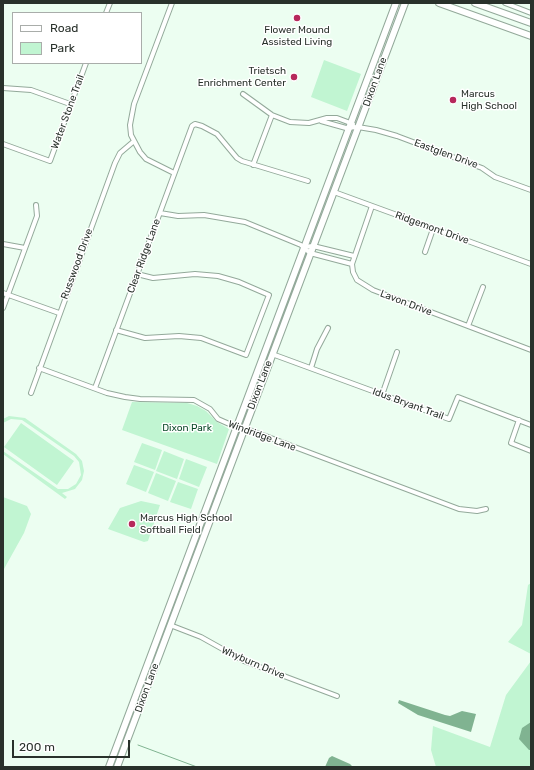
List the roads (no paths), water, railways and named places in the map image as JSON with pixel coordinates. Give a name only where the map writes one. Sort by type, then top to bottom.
[{"type":"main road","name":"Dixon Lane","points":[[117,767],[368,100],[390,31],[396,3]]},
{"type":"main road","name":"Dixon Lane","points":[[109,767],[361,97],[390,31],[405,3]]},
{"type":"main road","points":[[439,3],[459,6],[531,36]]},
{"type":"main road","points":[[475,3],[531,23]]},
{"type":"main road","points":[[361,97],[368,100]]},
{"type":"main road","points":[[137,694],[144,696]]},
{"type":"street","points":[[172,3],[131,114],[130,135],[133,142],[146,159],[174,173]]},
{"type":"street","points":[[505,3],[531,13]]},
{"type":"street","name":"Water Stone Trail","points":[[3,144],[50,161],[86,64]]},
{"type":"street","points":[[3,88],[31,90],[70,104]]},
{"type":"street","name":"Eastglen Drive","points":[[243,94],[272,115],[300,124],[321,121],[379,130],[482,168],[495,177],[531,190]]},
{"type":"street","points":[[272,115],[253,165],[308,181]]},
{"type":"street","name":"Eastglen Drive","points":[[321,121],[327,118],[337,118],[350,126]]},
{"type":"street","name":"Clear Ridge Lane","points":[[95,388],[191,128],[195,124],[217,134],[237,158],[253,165]]},
{"type":"street","name":"Russwood Drive","points":[[31,393],[115,163],[120,153],[133,142]]},
{"type":"street","name":"Ridgemont Drive","points":[[334,192],[531,264]]},
{"type":"street","points":[[3,308],[36,216],[36,204]]},
{"type":"street","points":[[160,213],[178,216],[204,215],[245,222],[304,247],[310,253],[352,264],[372,206]]},
{"type":"street","points":[[425,252],[434,229]]},
{"type":"street","points":[[3,244],[25,248]]},
{"type":"street","points":[[304,247],[313,246],[354,256]]},
{"type":"street","name":"Lavon Drive","points":[[352,264],[353,272],[358,280],[366,287],[468,326],[531,348]]},
{"type":"street","points":[[116,330],[145,338],[184,336],[201,338],[246,355],[269,295],[239,282],[218,276],[196,274],[153,278],[137,274]]},
{"type":"street","points":[[468,326],[482,287]]},
{"type":"street","points":[[3,293],[59,313]]},
{"type":"street","points":[[311,368],[317,349],[328,328]]},
{"type":"street","points":[[382,395],[398,352]]},
{"type":"street","name":"Idus Bryant Trail","points":[[272,354],[449,419],[458,397],[531,425]]},
{"type":"street","name":"Windridge Lane","points":[[39,368],[107,393],[140,399],[194,400],[210,409],[218,419],[236,427],[244,428],[459,509],[478,511],[486,509]]},
{"type":"street","points":[[519,420],[511,443],[531,450]]},
{"type":"street","name":"Whyburn Drive","points":[[170,625],[201,637],[244,661],[337,696]]},
{"type":"waterway","points":[[138,745],[197,767]]},
{"type":"place","name":"Flower Mound Assisted Living","points":[[297,18]]},
{"type":"place","name":"Trietsch Enrichment Center","points":[[294,77]]},
{"type":"place","name":"Marcus High School","points":[[453,100]]},
{"type":"place","name":"Marcus High School Softball Field","points":[[132,524]]},
{"type":"park label","name":"Dixon Park","points":[[187,428]]}]
